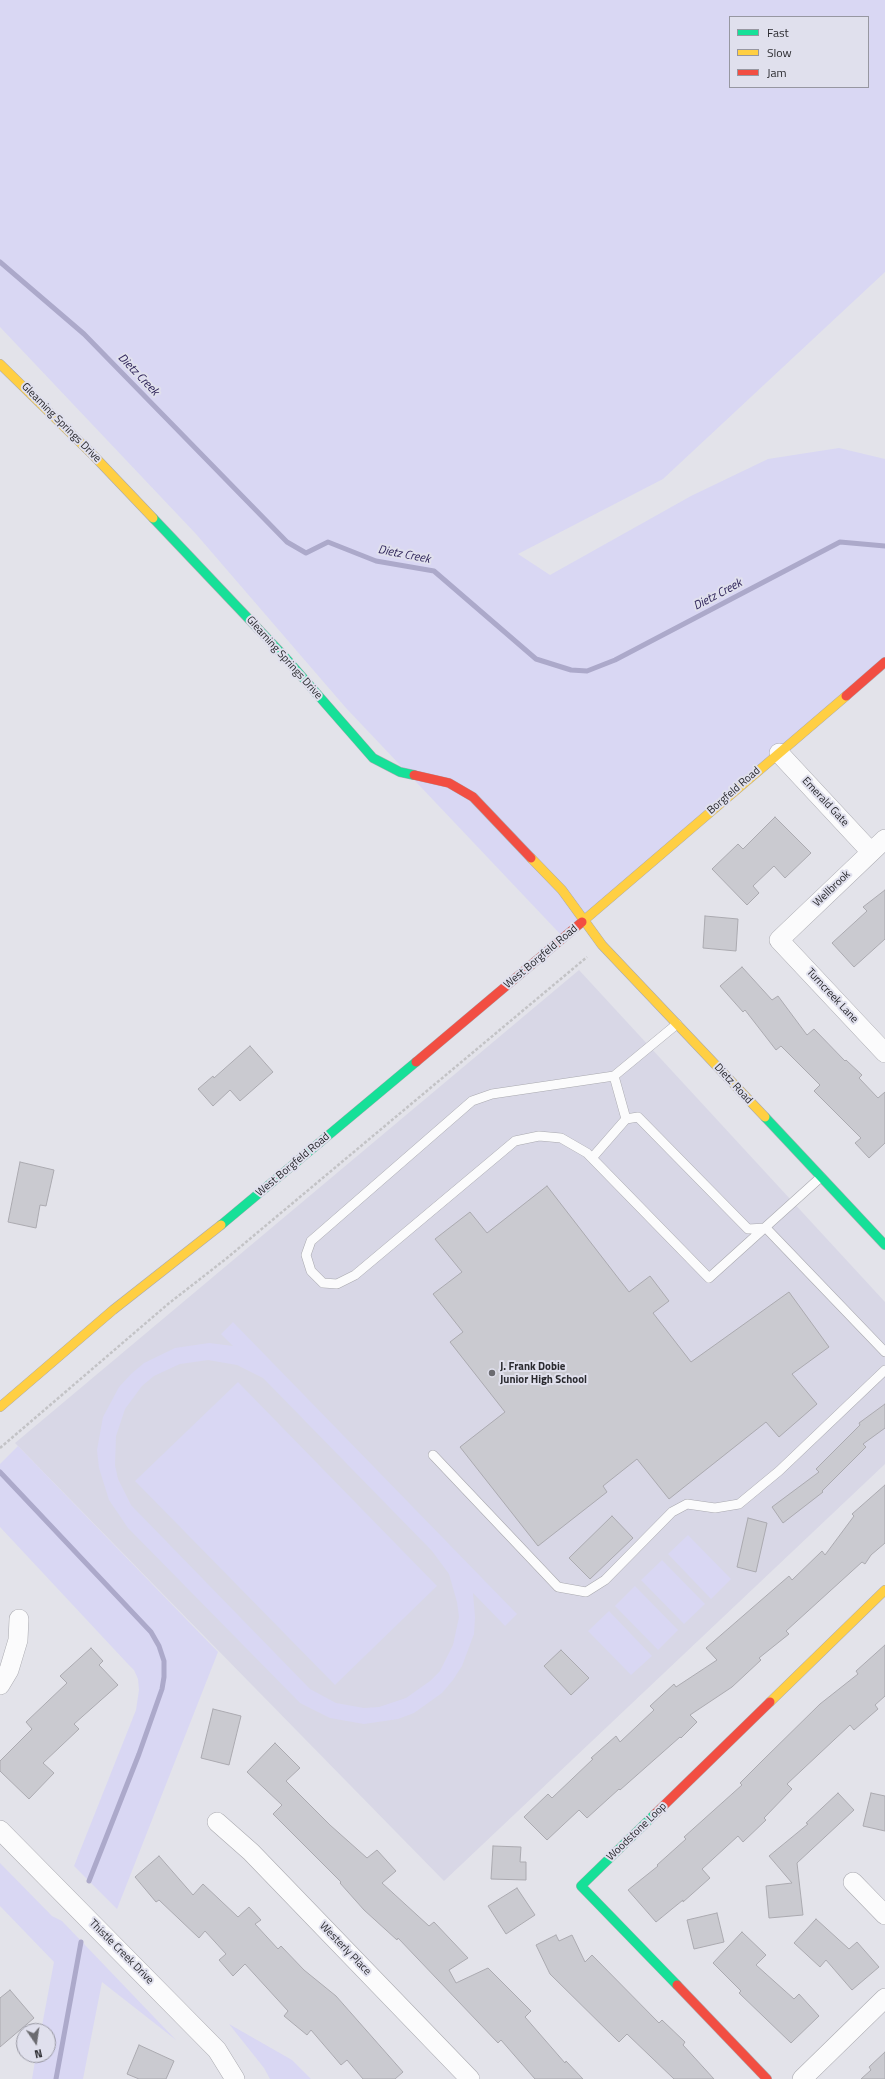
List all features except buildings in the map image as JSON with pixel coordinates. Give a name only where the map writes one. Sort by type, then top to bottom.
[{"type":"street","name":"Gleaming Springs Drive","points":[[0,364],[94,456],[278,649],[373,758],[400,772],[450,783],[473,797],[562,890],[584,921]]},
{"type":"street","name":"Borgfeld Road","points":[[584,921],[885,662]]},
{"type":"street","name":"Emerald Gate","points":[[779,753],[870,852]]},
{"type":"street","name":"Wellbrook","points":[[779,940],[885,839]]},
{"type":"street","name":"Dietz Road","points":[[584,921],[602,945],[885,1246]]},
{"type":"street","name":"West Borgfeld Road","points":[[0,1407],[113,1310],[217,1228],[584,921]]},
{"type":"street","name":"Turncreek Lane","points":[[779,940],[885,1053]]},
{"type":"street","name":"Woodstone Loop","points":[[767,2079],[581,1886],[885,1590]]},
{"type":"street","points":[[0,1685],[9,1670],[18,1640],[19,1619]]},
{"type":"street","name":"Westerly Place","points":[[217,1822],[251,1852],[470,2079]]},
{"type":"street","name":"Thistle Creek Drive","points":[[0,1830],[217,2050],[231,2077]]},
{"type":"street","points":[[853,1882],[885,1915]]},
{"type":"street","points":[[802,2079],[885,1998]]},
{"type":"lane","points":[[677,1024],[614,1076],[492,1094],[472,1102],[311,1241],[306,1255],[311,1271],[323,1283],[337,1284],[355,1275],[515,1141],[539,1136],[561,1138],[587,1153],[709,1278],[766,1228],[820,1177]]},
{"type":"lane","points":[[614,1076],[626,1119]]},
{"type":"lane","points":[[592,1158],[626,1119],[638,1117],[748,1229],[766,1228],[885,1352]]},
{"type":"lane","points":[[433,1455],[558,1587],[586,1592],[605,1580],[672,1512],[687,1504],[715,1508],[739,1504],[779,1472],[885,1370]]},
{"type":"path","points":[[0,1448],[168,1304],[227,1258],[602,945]]},
{"type":"shaded area","points":[[0,0],[885,0],[885,272],[663,479],[518,554],[550,575],[691,496],[768,459],[839,448],[885,459],[885,662],[562,936],[346,708],[196,534],[0,327]]},
{"type":"shaded area","name":"J. Frank Dobie Junior High School","points":[[579,970],[885,1302],[885,1464],[444,1881],[15,1443]]},
{"type":"shaded area","points":[[233,1322],[517,1614],[505,1626],[473,1593],[475,1617],[474,1634],[462,1666],[442,1693],[414,1713],[398,1719],[364,1724],[330,1718],[300,1703],[128,1528],[109,1500],[99,1468],[97,1450],[103,1417],[119,1387],[144,1363],[175,1348],[209,1343],[233,1346],[221,1334]],"holes":[[[208,1360],[237,1365],[263,1378],[432,1551],[449,1574],[457,1602],[459,1617],[453,1645],[440,1671],[430,1681],[406,1698],[379,1707],[364,1708],[336,1703],[310,1689],[131,1505],[118,1479],[115,1465],[116,1436],[125,1409],[142,1386],[154,1376],[180,1364]]]},
{"type":"shaded area","points":[[238,1382],[437,1586],[335,1685],[135,1481]]},
{"type":"shaded area","points":[[18,1446],[218,1652],[117,1909],[74,1866],[136,1710],[139,1690],[138,1679],[134,1670],[0,1527],[0,1464]]},
{"type":"shaded area","points":[[688,1535],[731,1579],[711,1599],[668,1554]]},
{"type":"shaded area","points":[[662,1560],[705,1604],[684,1624],[641,1580]]},
{"type":"shaded area","points":[[635,1586],[678,1630],[658,1650],[615,1606]]},
{"type":"shaded area","points":[[609,1611],[652,1656],[631,1675],[588,1631]]},
{"type":"shaded area","points":[[0,1863],[52,1916],[62,1921],[176,2040],[102,1982],[83,2079],[32,2079],[35,2063],[56,2063],[56,2023],[43,2023],[54,1962],[0,1906]]},
{"type":"shaded area","points":[[229,2024],[292,2060],[311,2079],[270,2079],[264,2068]]},
{"type":"waterway","name":"Dietz Creek","points":[[0,262],[84,334],[287,542],[306,553],[328,542],[376,561],[434,571],[536,659],[571,670],[587,671],[615,660],[840,542],[885,546]]},
{"type":"waterway","points":[[0,1472],[151,1632],[159,1646],[164,1661],[162,1689],[139,1754],[89,1881]]},
{"type":"waterway","points":[[56,2079],[81,1942]]},
{"type":"traffic: fast","points":[[153,518],[283,655],[373,758],[400,772],[414,775]]},
{"type":"traffic: fast","points":[[221,1225],[416,1062]]},
{"type":"traffic: fast","points":[[765,1117],[885,1245]]},
{"type":"traffic: fast","points":[[655,1814],[581,1886],[677,1985]]},
{"type":"traffic: slow","points":[[0,364],[94,456],[153,518]]},
{"type":"traffic: slow","points":[[582,922],[846,696]]},
{"type":"traffic: slow","points":[[531,858],[562,890],[602,945],[765,1117]]},
{"type":"traffic: slow","points":[[0,1407],[113,1310],[221,1225]]},
{"type":"traffic: slow","points":[[770,1702],[885,1590]]},
{"type":"traffic: jam","points":[[846,696],[885,662]]},
{"type":"traffic: jam","points":[[414,775],[449,783],[473,797],[531,858]]},
{"type":"traffic: jam","points":[[416,1062],[582,922]]},
{"type":"traffic: jam","points":[[655,1814],[770,1702]]},
{"type":"traffic: jam","points":[[677,1985],[767,2079]]},
{"type":"place","name":"J. Frank Dobie Junior High School","points":[[492,1373]]}]
